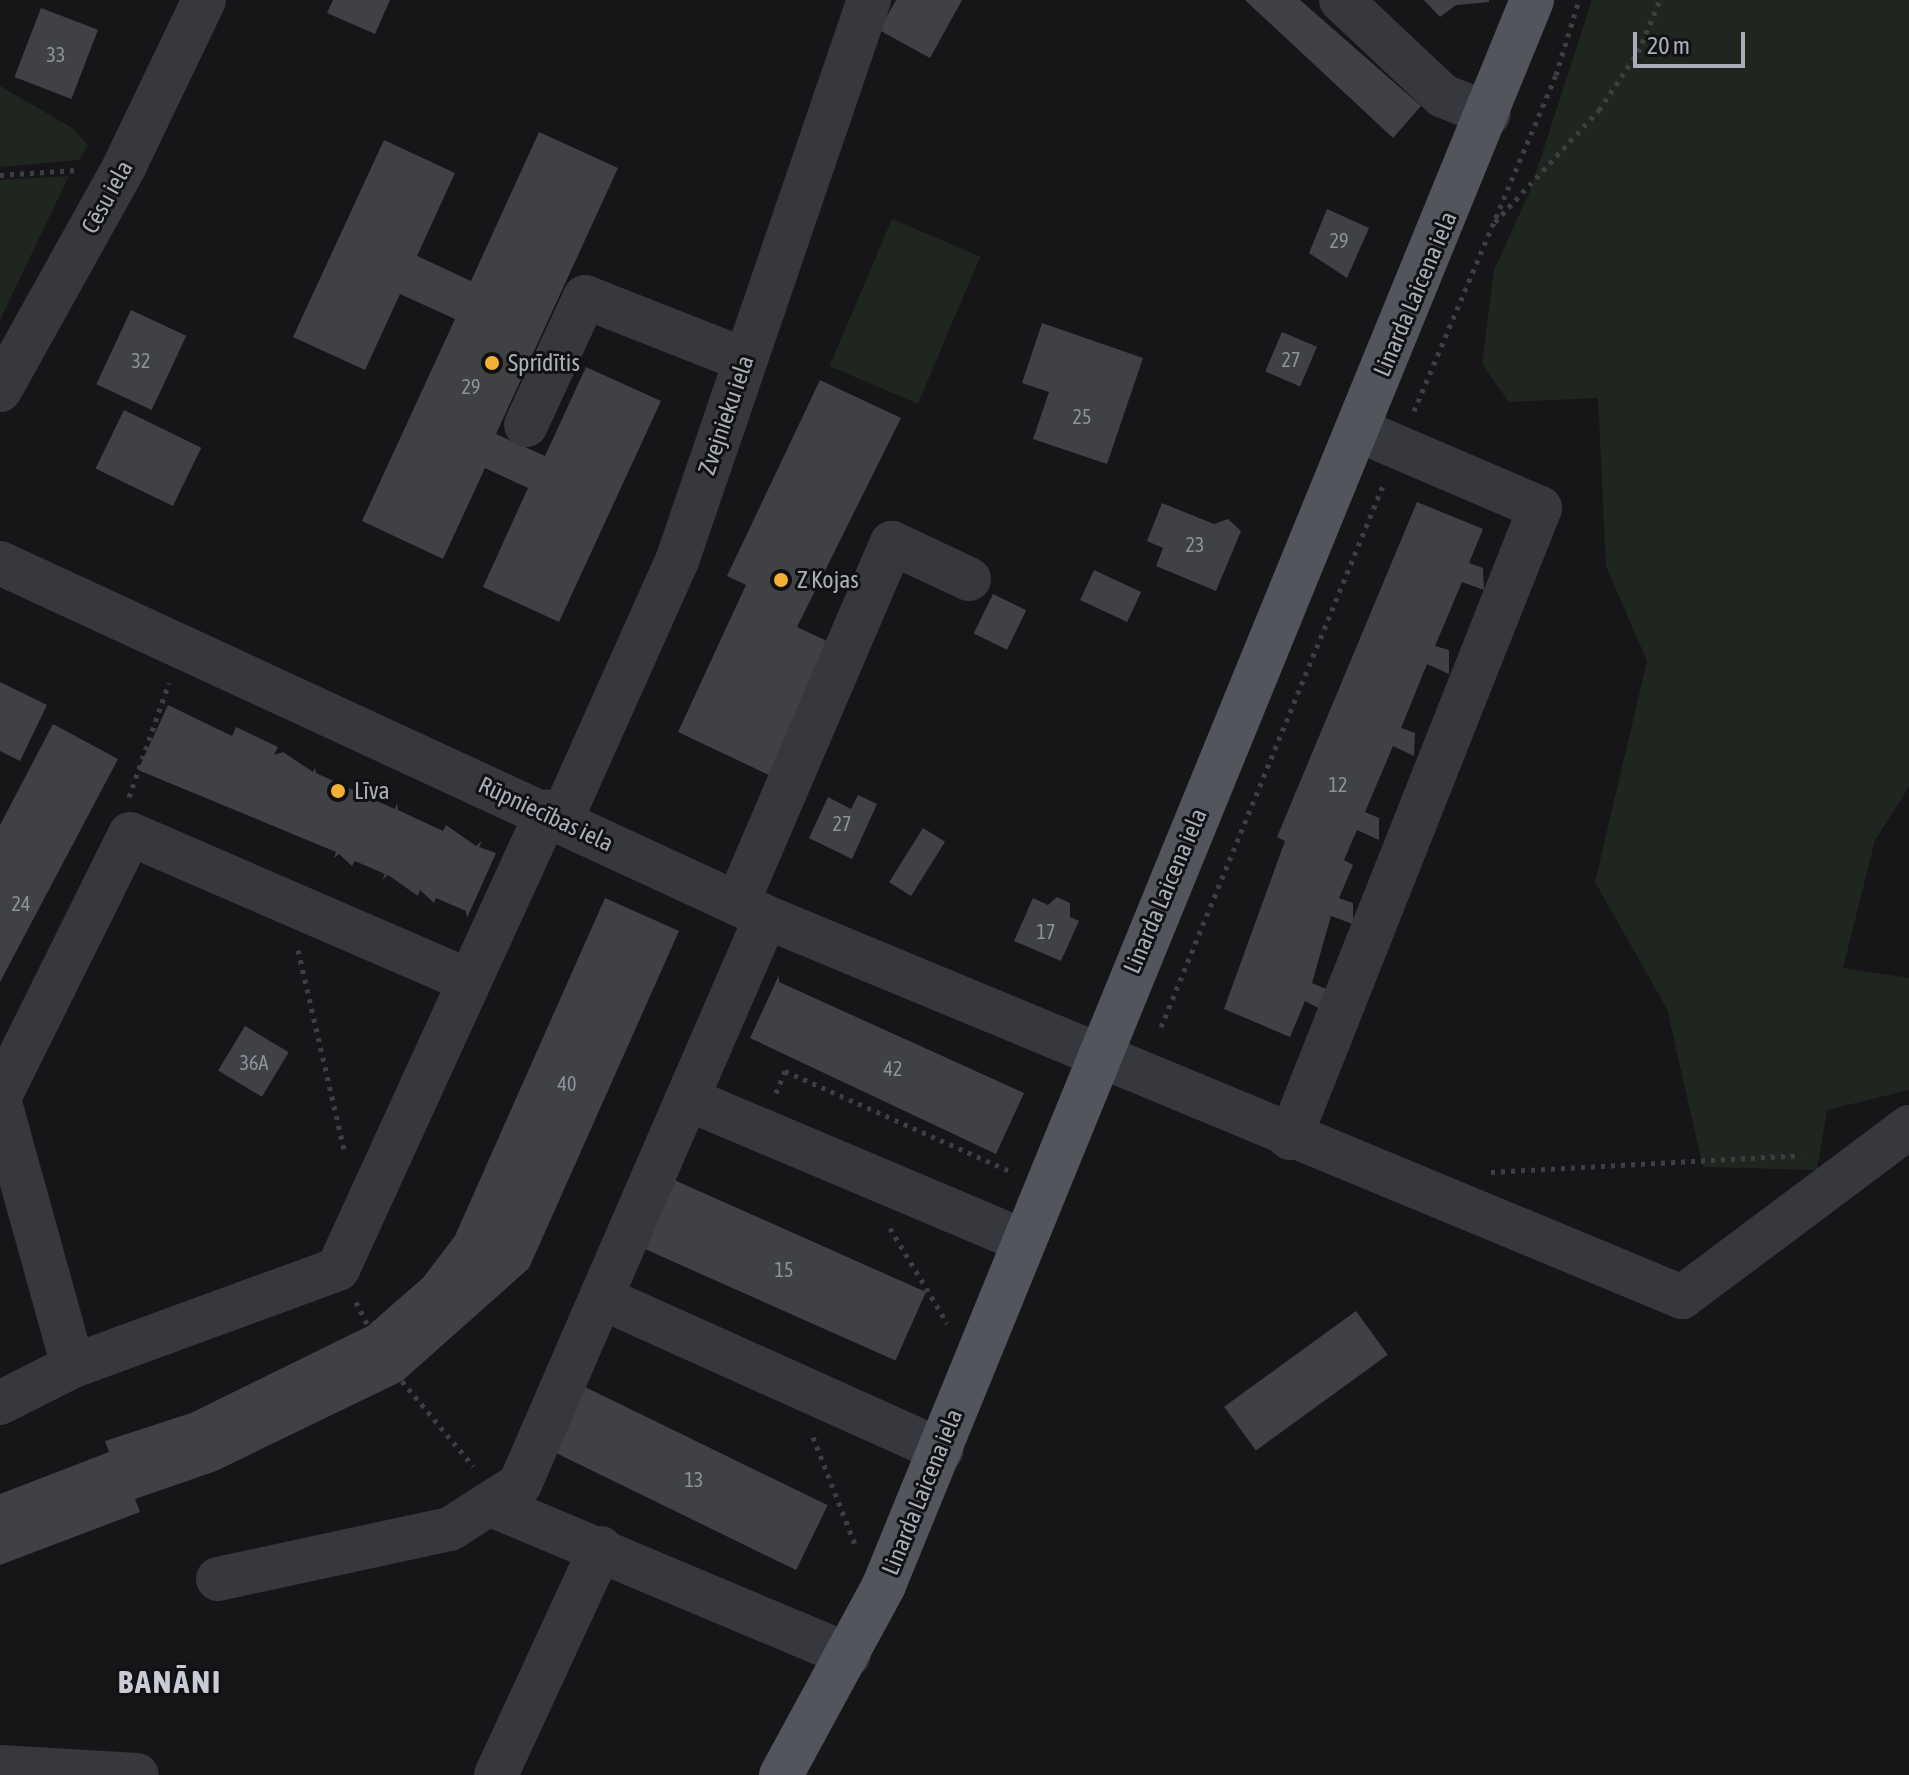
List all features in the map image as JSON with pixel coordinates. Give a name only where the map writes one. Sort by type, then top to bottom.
[{"type":"main road","name":"Linarda Laicena iela","points":[[781,1775],[849,1655],[941,1450],[1095,1059],[1489,114],[1532,0]]},
{"type":"street","name":"Cēsu iela","points":[[0,390],[125,165],[204,0]]},
{"type":"street","name":"Zvejnieku iela","points":[[0,1403],[73,1366],[338,1269],[470,981],[554,816],[677,561],[869,0]]},
{"type":"street","points":[[1341,0],[1443,96],[1489,114]]},
{"type":"street","points":[[526,425],[585,297],[745,360]]},
{"type":"street","points":[[1290,1138],[1540,508],[1358,430]]},
{"type":"street","points":[[218,1579],[450,1529],[520,1484],[690,1100],[752,910],[892,543],[969,579]]},
{"type":"street","name":"Rūpniecības iela","points":[[0,563],[182,651],[554,816],[752,910],[1095,1059],[1682,1297],[1852,1170]]},
{"type":"street","points":[[0,1096],[130,834],[470,981]]},
{"type":"street","points":[[690,1100],[1024,1241]]},
{"type":"street","points":[[0,1103],[73,1366]]},
{"type":"street","points":[[1852,1170],[1909,1127]]},
{"type":"street","points":[[602,1298],[941,1450]]},
{"type":"street","points":[[494,1500],[594,1577],[849,1655]]},
{"type":"street","points":[[496,1775],[594,1577]]},
{"type":"street","points":[[0,1767],[137,1775]]},
{"type":"path","points":[[1408,425],[1492,225],[1579,0]]},
{"type":"path","points":[[1492,225],[1599,110],[1638,52],[1660,0]]},
{"type":"path","points":[[0,175],[78,170]]},
{"type":"path","points":[[1161,1027],[1389,470]]},
{"type":"path","points":[[130,834],[129,781],[182,651]]},
{"type":"path","points":[[287,903],[348,1168]]},
{"type":"path","points":[[761,1130],[785,1071],[1014,1173]]},
{"type":"path","points":[[1490,1172],[1829,1154],[1852,1170]]},
{"type":"path","points":[[887,1223],[952,1330]]},
{"type":"path","points":[[402,1381],[494,1500]]},
{"type":"path","points":[[791,1382],[861,1559]]},
{"type":"shaded area","points":[[1592,0],[1909,0],[1909,787],[1875,840],[1843,968],[1909,978],[1909,1090],[1827,1110],[1817,1170],[1703,1167],[1667,1009],[1595,882],[1647,661],[1606,566],[1598,398],[1509,402],[1482,364],[1494,270],[1530,191]]},
{"type":"shaded area","points":[[0,86],[72,128],[88,145],[79,160],[0,167]]},
{"type":"shaded area","points":[[69,176],[0,320],[0,180]]},
{"type":"shaded area","points":[[892,219],[980,257],[918,404],[829,366]]},
{"type":"building","points":[[333,0],[390,0],[375,34],[327,13]]},
{"type":"building","points":[[896,0],[962,0],[930,58],[879,30]]},
{"type":"building","points":[[1245,0],[1300,0],[1421,106],[1393,138]]},
{"type":"building","points":[[1424,0],[1489,2],[1456,5],[1440,17]]},
{"type":"building","points":[[41,8],[98,30],[71,99],[14,77]]},
{"type":"building","points":[[539,132],[618,168],[496,434],[545,456],[586,367],[661,401],[559,622],[483,587],[528,488],[485,468],[443,559],[362,521],[455,319],[400,294],[365,370],[293,337],[384,140],[455,173],[417,256],[471,281]]},
{"type":"building","points":[[1327,209],[1369,228],[1347,278],[1309,253]]},
{"type":"building","points":[[131,310],[186,336],[152,410],[96,384]]},
{"type":"building","points":[[1042,323],[1143,358],[1107,464],[1033,439],[1049,392],[1022,383]]},
{"type":"building","points":[[1282,332],[1317,347],[1300,386],[1265,372]]},
{"type":"building","name":"Z Kojas","points":[[820,380],[901,418],[797,627],[831,643],[769,775],[678,732],[746,585],[727,576]]},
{"type":"building","points":[[124,410],[201,448],[173,506],[96,468]]},
{"type":"building","points":[[1417,502],[1483,529],[1469,563],[1483,568],[1484,590],[1462,582],[1435,646],[1449,650],[1449,674],[1427,664],[1401,728],[1415,733],[1414,756],[1393,746],[1365,812],[1379,818],[1379,840],[1357,830],[1344,860],[1353,865],[1339,898],[1353,903],[1353,924],[1331,916],[1312,983],[1326,989],[1326,1012],[1305,1001],[1290,1037],[1224,1009],[1285,841],[1277,837]]},
{"type":"building","points":[[1162,503],[1214,524],[1228,519],[1241,531],[1216,591],[1156,566],[1163,548],[1147,541]]},
{"type":"building","points":[[1094,570],[1141,592],[1127,622],[1080,600]]},
{"type":"building","points":[[993,594],[1026,610],[1007,650],[974,634]]},
{"type":"building","points":[[0,682],[47,705],[20,761],[0,751]]},
{"type":"building","points":[[168,705],[232,736],[236,727],[278,747],[274,755],[283,752],[313,772],[315,767],[316,773],[362,794],[367,790],[365,796],[395,809],[397,803],[398,810],[443,831],[446,825],[476,846],[482,841],[479,847],[496,853],[467,918],[466,911],[436,898],[434,903],[420,890],[418,896],[388,875],[382,880],[385,874],[355,861],[352,866],[339,854],[334,858],[336,852],[138,770]]},
{"type":"building","points":[[53,724],[118,759],[0,982],[0,825]]},
{"type":"building","points":[[858,795],[877,804],[852,859],[809,838],[828,797],[851,809]]},
{"type":"building","points":[[923,828],[945,842],[911,896],[889,882]]},
{"type":"building","points":[[1057,897],[1070,903],[1070,917],[1079,921],[1061,961],[1014,941],[1033,898],[1048,905]]},
{"type":"building","points":[[605,898],[679,931],[529,1268],[402,1381],[216,1471],[135,1499],[140,1512],[0,1565],[0,1494],[109,1452],[105,1441],[191,1413],[368,1326],[423,1278],[455,1236]]},
{"type":"building","points":[[779,975],[779,982],[1024,1093],[996,1154],[750,1038]]},
{"type":"building","points":[[245,1026],[289,1052],[262,1097],[218,1071]]},
{"type":"building","points":[[672,1179],[926,1292],[895,1361],[641,1248]]},
{"type":"building","points":[[1356,1311],[1388,1355],[1256,1450],[1224,1407]]},
{"type":"building","points":[[585,1387],[828,1505],[796,1570],[553,1452]]},
{"type":"place","name":"Sprīdītis","points":[[492,363]]},
{"type":"place","name":"Z Kojas","points":[[781,580]]},
{"type":"place","name":"Līva","points":[[338,791]]},
{"type":"district","name":"BANĀNI","points":[[170,1682]]}]
